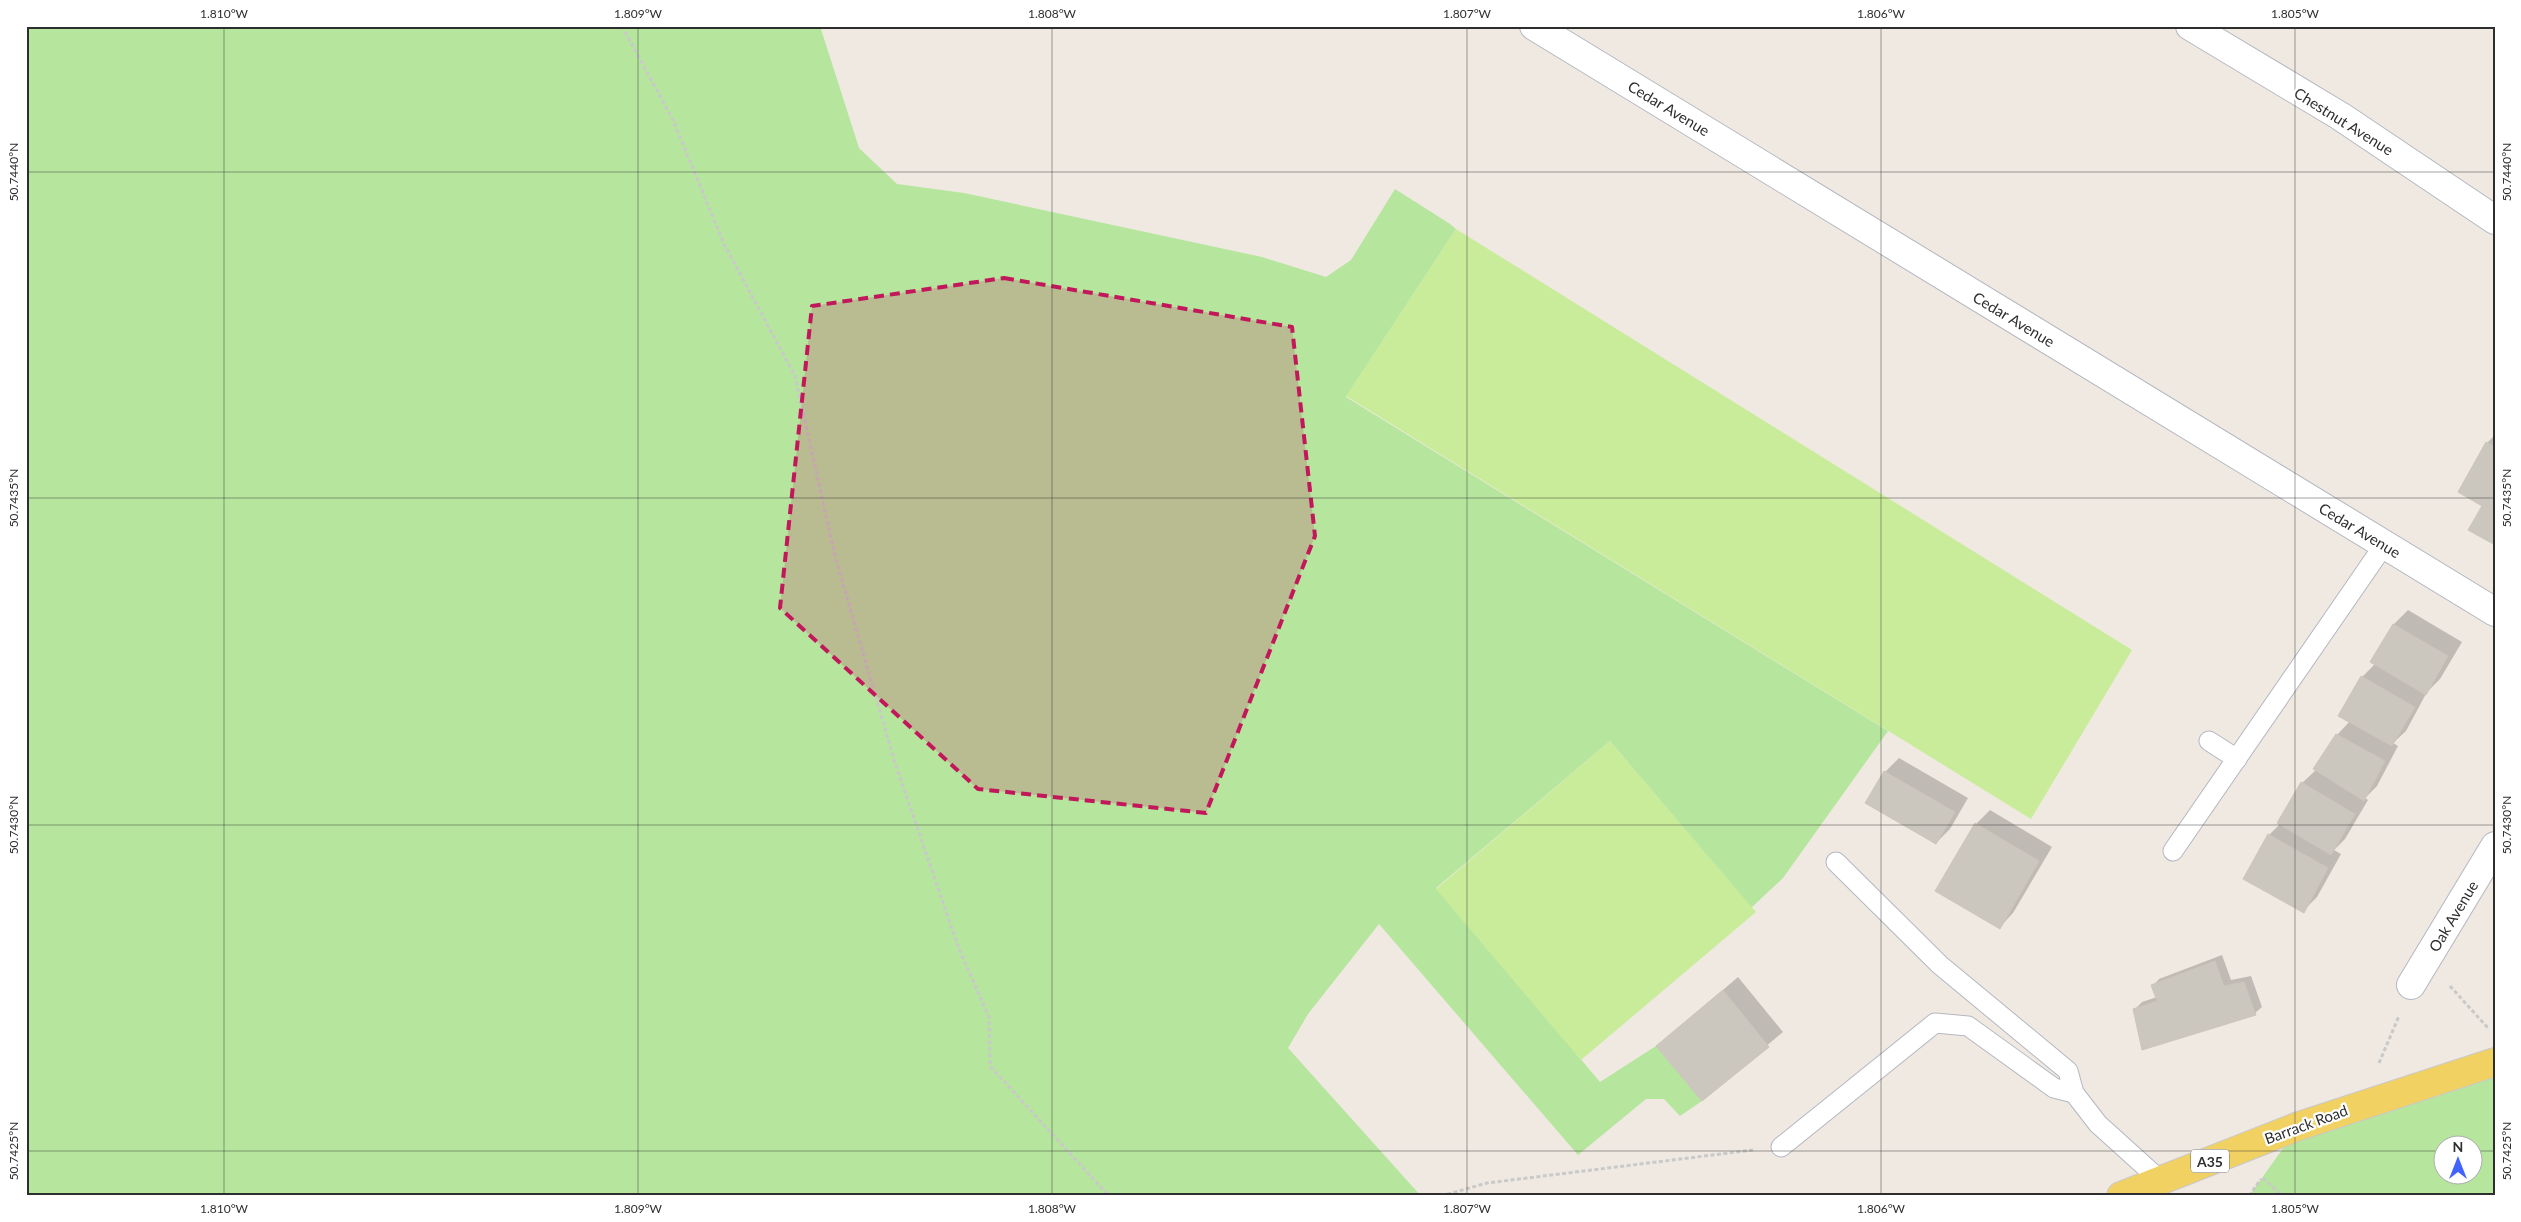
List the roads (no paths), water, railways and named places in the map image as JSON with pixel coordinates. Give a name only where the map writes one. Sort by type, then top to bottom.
[{"type":"main road","name":"Barrack Road","points":[[2121,1196],[2298,1126],[2495,1062]]},
{"type":"street","name":"Cedar Avenue","points":[[1534,26],[2495,612]]},
{"type":"street","name":"Chestnut Avenue","points":[[2190,26],[2340,116],[2495,220]]},
{"type":"street","name":"Oak Avenue","points":[[2411,985],[2495,846]]},
{"type":"lane","points":[[2174,851],[2384,545]]},
{"type":"lane","points":[[2209,741],[2237,759]]},
{"type":"lane","points":[[1836,862],[1940,965],[2068,1071],[2074,1093],[2098,1124],[2160,1180]]},
{"type":"lane","points":[[1781,1147],[1935,1023],[1968,1026],[2054,1088],[2074,1093]]}]
